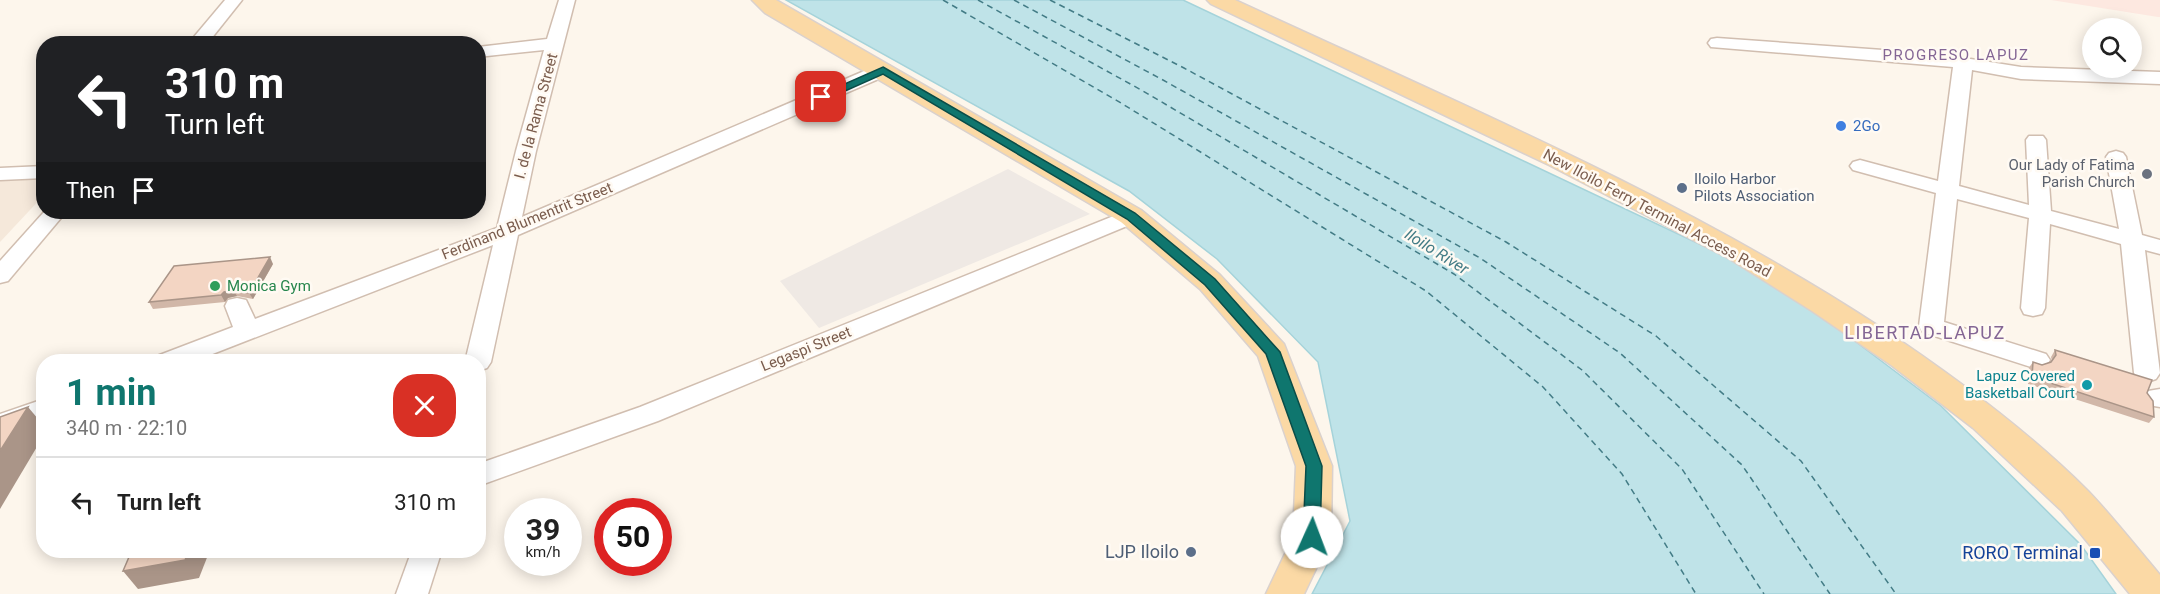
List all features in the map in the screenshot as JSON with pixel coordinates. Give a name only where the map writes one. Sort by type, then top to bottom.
[{"type":"main road","points":[[763,0],[773,8],[1131,216],[1210,282],[1273,352],[1314,466],[1312,537],[1285,594]]},
{"type":"main road","name":"New Iloilo Ferry Terminal Access Road","points":[[1218,0],[1558,160],[1740,253],[1823,304],[1902,357],[1985,419],[2075,501],[2153,594]]},
{"type":"street","points":[[204,36],[234,0]]},
{"type":"street","name":"I. de la Rama Street","points":[[507,232],[567,0]]},
{"type":"street","points":[[1718,43],[1872,53],[2021,73],[2160,78]]},
{"type":"street","points":[[486,51],[555,44]]},
{"type":"street","points":[[1964,64],[1930,326],[2037,360]]},
{"type":"street","name":"Ferdinand Blumentrit Street","points":[[187,354],[507,232],[883,70]]},
{"type":"street","points":[[2033,308],[2040,215],[2036,140]]},
{"type":"street","points":[[2116,156],[2132,240],[2147,373]]},
{"type":"street","points":[[1860,166],[2160,247]]},
{"type":"street","points":[[0,174],[36,172]]},
{"type":"street","name":"Legaspi Street","points":[[486,472],[649,414],[1131,216]]},
{"type":"street","points":[[0,276],[49,219]]},
{"type":"street","points":[[480,354],[507,232]]},
{"type":"street","points":[[237,306],[247,331]]},
{"type":"street","points":[[0,425],[36,411]]},
{"type":"street","points":[[412,594],[424,558]]},
{"type":"shaded area","points":[[2051,0],[2160,0],[2160,17],[2158,17]]},
{"type":"shaded area","points":[[1008,169],[1090,214],[819,328],[780,281]]},
{"type":"shaded area","points":[[36,175],[36,203],[0,242],[0,176]]},
{"type":"water","name":"Iloilo River","points":[[786,0],[1183,0],[1733,260],[1819,314],[1941,406],[2081,545],[2116,594],[1312,594],[1350,521],[1318,362],[1217,259],[1129,191]]},
{"type":"building","name":"Monica Gym","points":[[270,257],[249,293],[233,290],[221,295],[149,302],[174,266]]},
{"type":"building","name":"Lapuz Covered Basketball Court","points":[[2055,350],[2152,380],[2147,393],[2153,401],[2154,417],[2032,377],[2033,362],[2042,365],[2051,362],[2056,355]]},
{"type":"building","points":[[28,407],[0,451],[0,417]]},
{"type":"building","points":[[129,558],[186,558],[185,560],[123,571]]},
{"type":"ferry route","points":[[943,0],[1121,103],[1426,291],[1543,387],[1622,474],[1696,594]]},
{"type":"ferry route","points":[[978,0],[1143,91],[1454,274],[1582,370],[1682,469],[1764,594]]},
{"type":"ferry route","points":[[1014,0],[1163,80],[1480,258],[1620,353],[1742,465],[1830,594]]},
{"type":"ferry route","points":[[1050,0],[1184,68],[1506,242],[1656,336],[1801,461],[1896,594]]},
{"type":"place","name":"2Go","points":[[1841,126]]},
{"type":"place","name":"Our Lady of Fatima Parish Church","points":[[2147,174]]},
{"type":"place","name":"Iloilo Harbor Pilots Association","points":[[1682,188]]},
{"type":"place","name":"Monica Gym","points":[[215,286]]},
{"type":"place","name":"Lapuz Covered Basketball Court","points":[[2087,385]]},
{"type":"place","name":"LJP Iloilo","points":[[1191,552]]},
{"type":"place","name":"RORO Terminal","points":[[2095,553]]},
{"type":"district","name":"PROGRESO LAPUZ","points":[[1956,55]]},
{"type":"district","name":"LIBERTAD-LAPUZ","points":[[1925,333]]},
{"type":"route","points":[[821,97],[883,70],[1131,216],[1185,259],[1210,282],[1273,352],[1314,466],[1312,537]]}]
